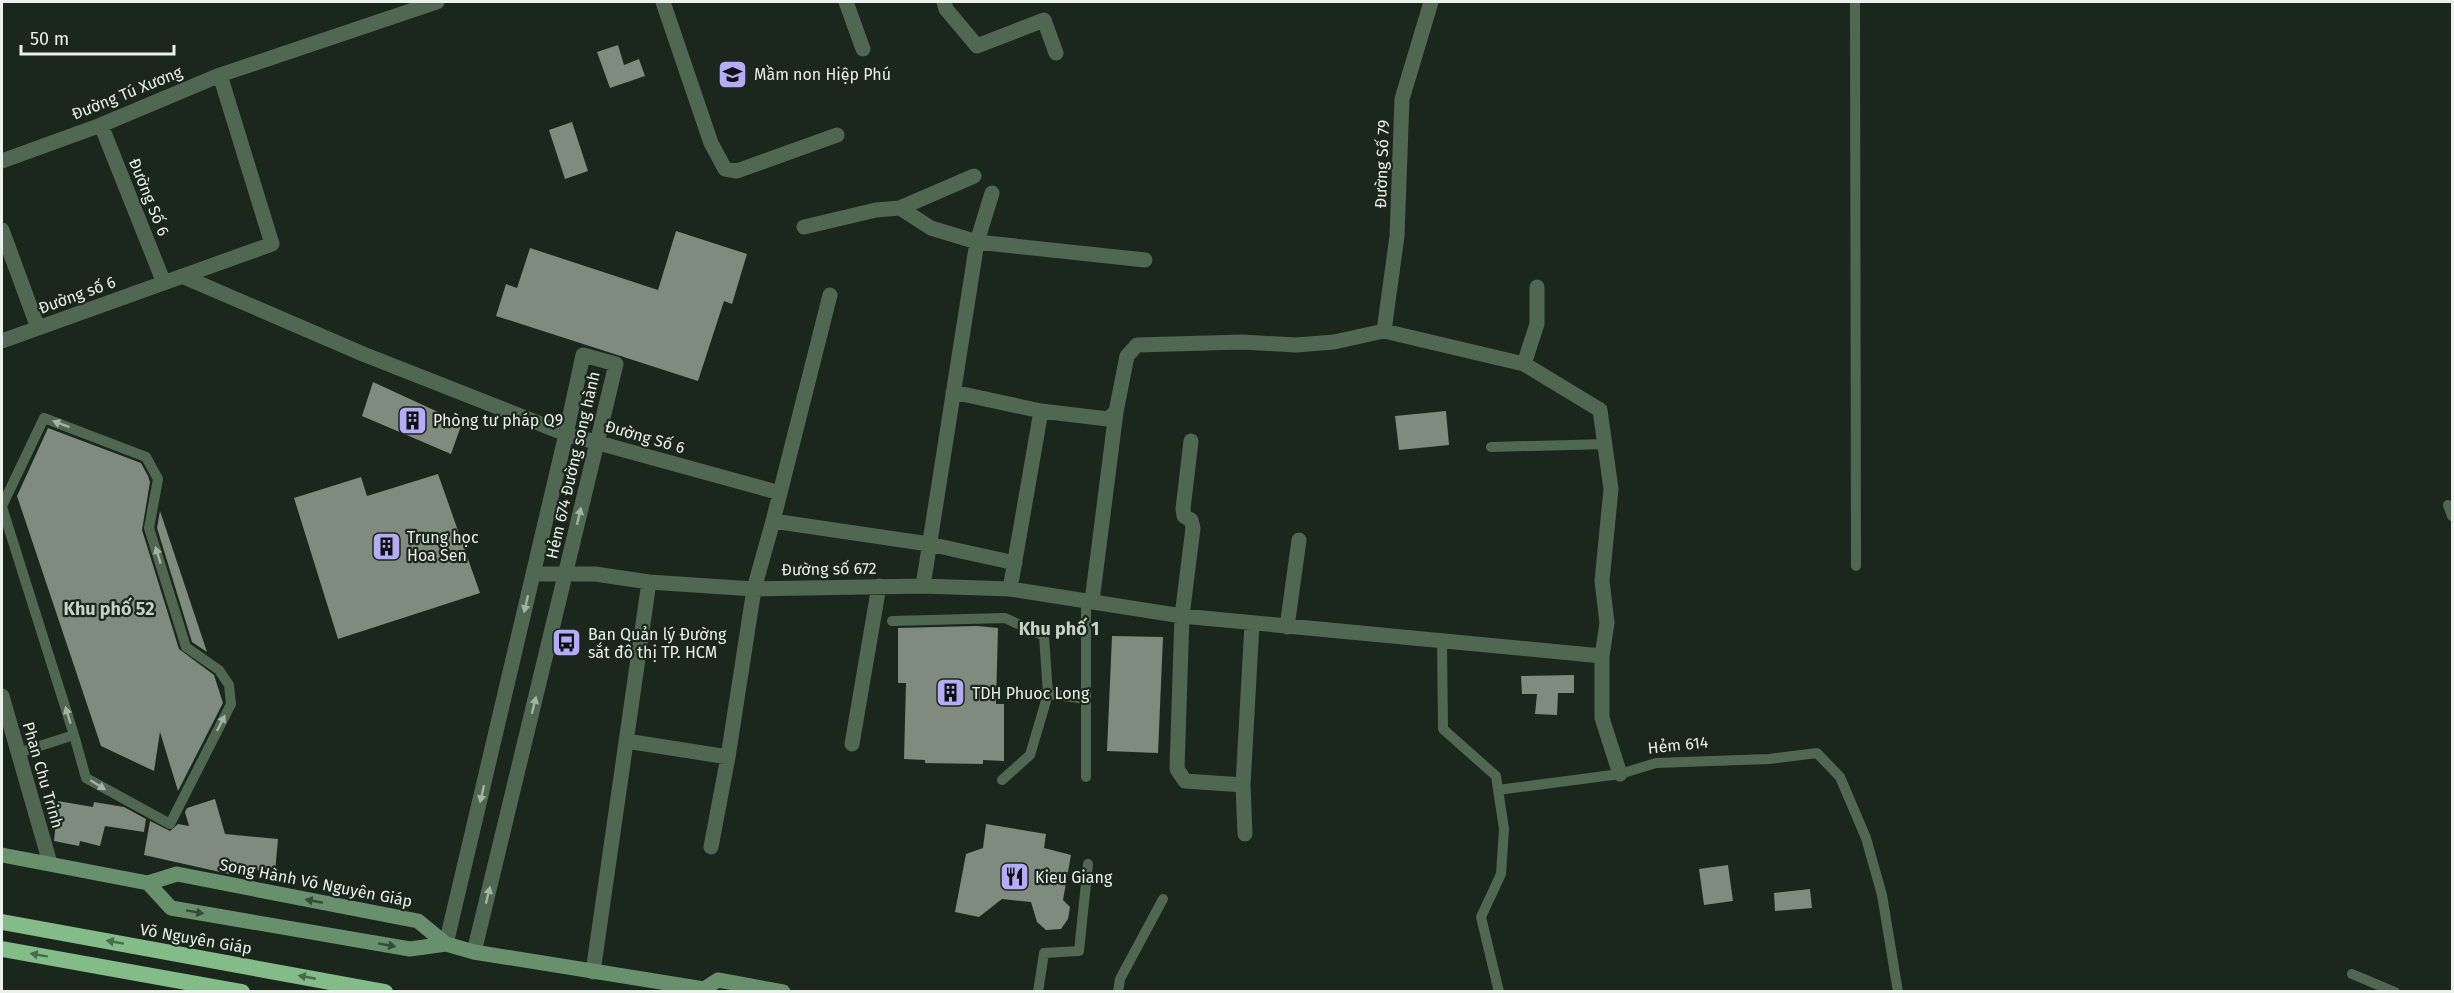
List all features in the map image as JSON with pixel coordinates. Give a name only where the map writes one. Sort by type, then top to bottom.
[{"type":"highway","name":"Võ Nguyên Giáp","points":[[2,922],[385,992]]},
{"type":"highway","points":[[2,949],[242,992]]},
{"type":"main road","name":"Song Hành Võ Nguyên Giáp","points":[[2,856],[50,863],[148,883],[177,874],[418,921],[446,944]]},
{"type":"main road","points":[[148,883],[171,908],[410,949],[446,944],[474,952],[705,990],[718,980],[783,992]]},
{"type":"street","points":[[663,2],[711,143],[725,169],[737,171],[837,135]]},
{"type":"street","points":[[846,2],[863,49]]},
{"type":"street","points":[[944,2],[946,9],[977,46],[1044,21],[1056,53]]},
{"type":"street","name":"Đường Số 79","points":[[1384,331],[1397,236],[1402,99],[1431,2]]},
{"type":"street","name":"Đường Tú Xương","points":[[2,161],[100,125],[220,75],[428,3]]},
{"type":"street","name":"Đường số 6","points":[[2,341],[272,244],[220,75]]},
{"type":"street","name":"Đường Số 6","points":[[100,125],[164,283]]},
{"type":"street","points":[[804,227],[876,210],[900,208],[975,176]]},
{"type":"street","points":[[923,586],[977,242],[992,193]]},
{"type":"street","points":[[900,208],[931,228],[977,242],[1145,260]]},
{"type":"street","points":[[2,230],[38,328]]},
{"type":"street","name":"Đường Số 6","points":[[182,276],[363,354],[567,434],[780,493]]},
{"type":"street","points":[[1524,364],[1537,324],[1537,287]]},
{"type":"street","points":[[711,847],[728,757],[754,589],[830,295]]},
{"type":"street","points":[[1089,601],[1116,412],[1127,356],[1137,345],[1242,342],[1296,345],[1334,342],[1384,331],[1524,364],[1600,410],[1607,444],[1611,489],[1602,581],[1607,623],[1602,656],[1602,718],[1620,774]]},
{"type":"street","name":"Hẻm 674 Đường song hành","points":[[446,944],[567,434],[583,355],[616,364],[474,952]]},
{"type":"street","points":[[953,392],[1041,411],[1108,419],[1116,412]]},
{"type":"street","points":[[1010,589],[1041,411]]},
{"type":"street","points":[[1191,441],[1183,509],[1184,516],[1191,520],[1193,528],[1182,616],[1177,769],[1179,776],[1185,781],[1244,785]]},
{"type":"street","points":[[773,521],[929,544],[1015,563]]},
{"type":"street","points":[[1287,627],[1299,540]]},
{"type":"street","name":"Đường số 672","points":[[533,574],[595,574],[649,582],[754,589],[879,586],[1010,589],[1182,616],[1252,624],[1602,656]]},
{"type":"street","points":[[593,972],[649,582]]},
{"type":"street","points":[[852,744],[879,586]]},
{"type":"street","points":[[1245,834],[1244,785],[1252,624]]},
{"type":"street","name":"Phan Chu Trinh","points":[[2,696],[50,863]]},
{"type":"street","points":[[626,741],[728,757]]},
{"type":"lane","points":[[1855,2],[1856,566]]},
{"type":"lane","points":[[44,418],[146,457],[158,479],[149,528],[186,647],[219,670],[229,685],[231,704],[170,824],[86,778],[74,735],[2,506],[44,418]]},
{"type":"lane","points":[[1491,447],[1607,444]]},
{"type":"lane","points":[[2448,505],[2452,516]]},
{"type":"lane","points":[[1086,777],[1089,601]]},
{"type":"lane","points":[[892,621],[1005,618],[1044,636],[1048,694],[1030,755],[1002,780]]},
{"type":"lane","points":[[1442,641],[1443,729],[1496,776],[1504,829],[1502,874],[1481,917],[1498,992]]},
{"type":"lane","points":[[1048,694],[1086,699]]},
{"type":"lane","points":[[18,753],[74,735]]},
{"type":"lane","name":"Hẻm 614","points":[[1498,790],[1620,774],[1656,763],[1768,759],[1817,753],[1840,777],[1866,838],[1882,895],[1898,992]]},
{"type":"lane","points":[[1038,992],[1044,953],[1079,951],[1088,864]]},
{"type":"lane","points":[[1118,992],[1120,979],[1162,899]]},
{"type":"lane","points":[[2352,974],[2395,992]]},
{"type":"building","points":[[618,45],[624,65],[639,59],[645,76],[610,88],[597,52]]},
{"type":"building","points":[[572,122],[588,171],[565,179],[549,130]]},
{"type":"building","points":[[676,231],[747,254],[732,304],[724,301],[698,381],[496,316],[506,284],[517,288],[530,248],[658,290]]},
{"type":"building","name":"Phòng tư pháp Q9","points":[[373,382],[462,423],[451,454],[362,416]]},
{"type":"building","points":[[1446,411],[1449,445],[1399,450],[1395,416]]},
{"type":"building","points":[[48,428],[141,463],[148,476],[150,482],[142,530],[179,649],[214,675],[223,703],[178,791],[160,732],[154,771],[101,746],[17,496]]},
{"type":"building","name":"Trung học Hoa Sen","points":[[438,474],[480,593],[338,639],[294,498],[361,477],[367,496]]},
{"type":"building","points":[[160,511],[207,652],[192,642],[157,528]]},
{"type":"building","name":"TDH Phuoc Long","points":[[977,626],[998,628],[996,704],[1004,704],[1004,761],[983,760],[983,764],[925,763],[925,760],[904,759],[906,683],[898,683],[898,628]]},
{"type":"building","points":[[1112,636],[1163,637],[1158,753],[1107,751]]},
{"type":"building","points":[[1574,675],[1574,693],[1558,693],[1557,715],[1535,714],[1537,694],[1522,694],[1521,676]]},
{"type":"building","points":[[215,799],[225,834],[278,839],[275,872],[243,869],[243,872],[229,870],[229,874],[144,855],[150,821],[170,831],[178,824],[189,826],[185,812],[187,808]]},
{"type":"building","points":[[58,801],[93,807],[94,802],[124,807],[146,819],[144,832],[105,826],[100,846],[80,841],[79,846],[54,841]]},
{"type":"building","name":"Kieu Giang","points":[[986,824],[1046,834],[1044,848],[1071,855],[1063,900],[1070,907],[1068,919],[1061,929],[1046,930],[1037,922],[1031,902],[1002,899],[979,917],[955,912],[966,854],[983,848]]},
{"type":"building","points":[[1728,865],[1733,901],[1704,905],[1699,869]]},
{"type":"building","points":[[1810,889],[1812,908],[1775,911],[1774,893]]},
{"type":"place","name":"Mầm non Hiệp Phú","points":[[733,74]]},
{"type":"place","name":"Phòng tư pháp Q9","points":[[412,420]]},
{"type":"place","name":"Trung học Hoa Sen","points":[[386,546]]},
{"type":"place","name":"Ban Quản lý Đường sắt đô thị TP. HCM","points":[[567,643]]},
{"type":"place","name":"TDH Phuoc Long","points":[[951,693]]},
{"type":"place","name":"Kieu Giang","points":[[1014,877]]},
{"type":"district","name":"Khu phố 52","points":[[109,609]]},
{"type":"district","name":"Khu phố 1","points":[[1059,629]]}]
